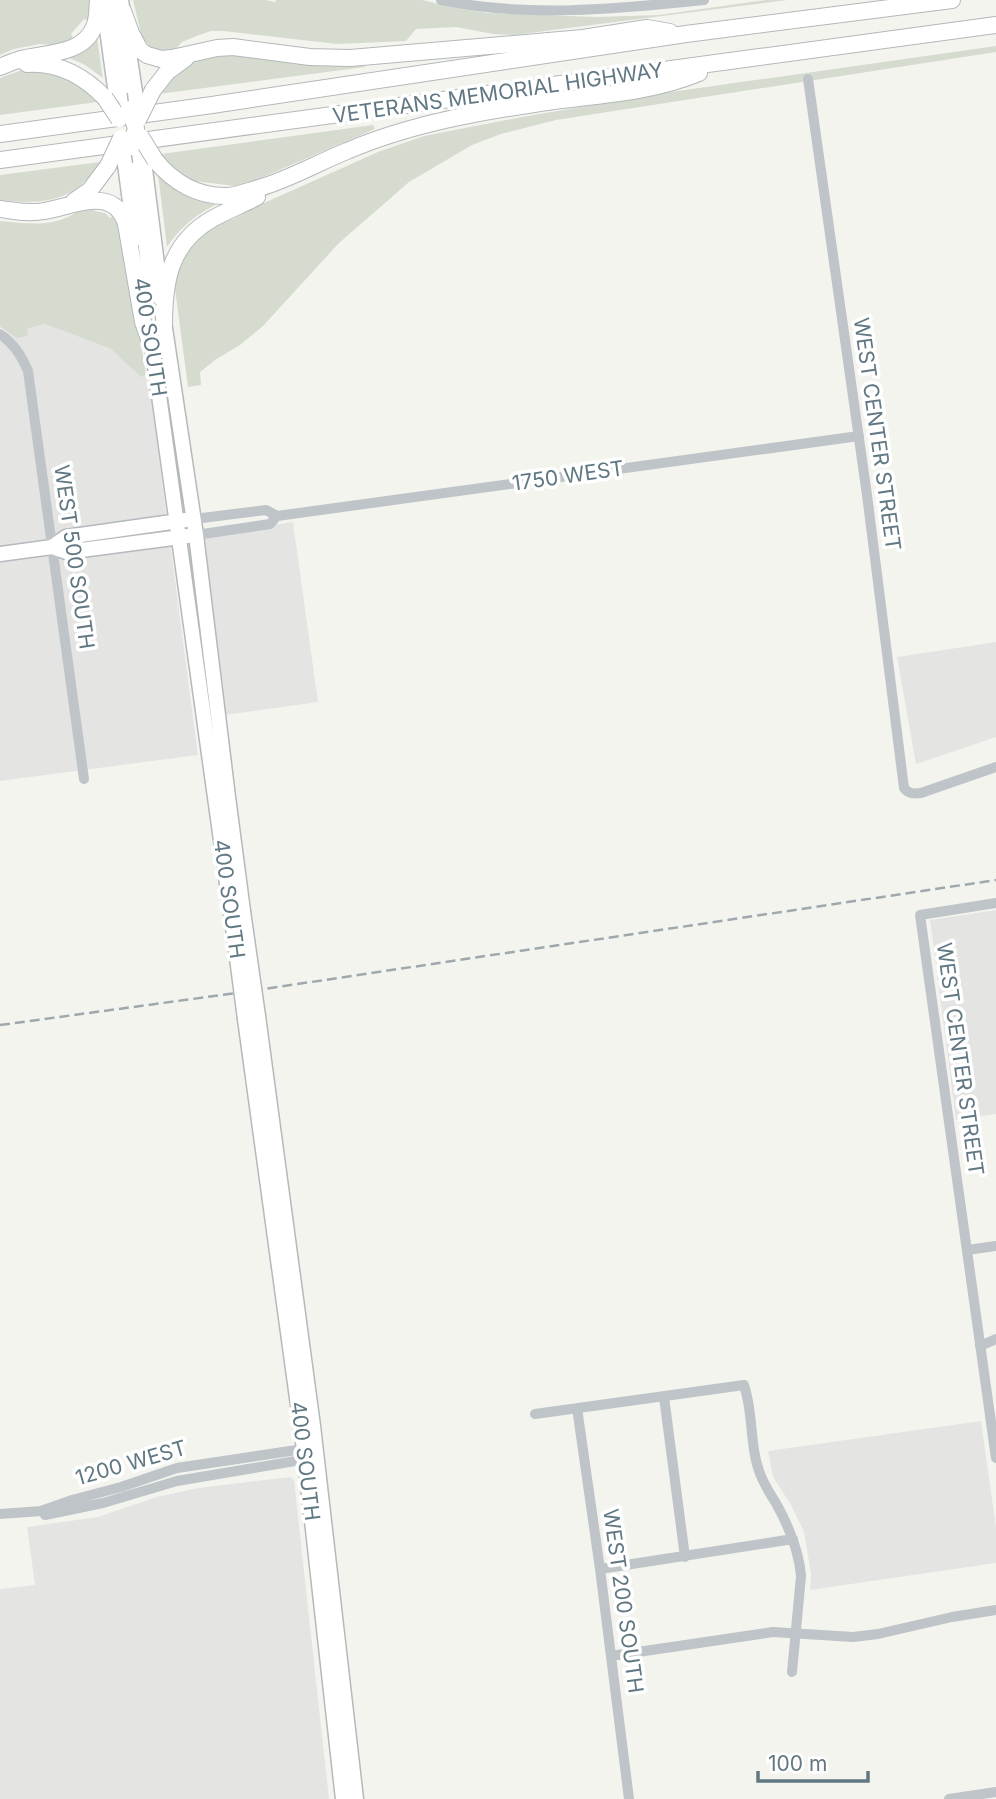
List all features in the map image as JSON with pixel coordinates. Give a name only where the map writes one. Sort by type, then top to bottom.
[{"type":"highway","points":[[0,69],[21,58],[81,44],[95,27],[100,0]]},
{"type":"highway","name":"VETERANS MEMORIAL HIGHWAY","points":[[0,134],[687,34],[952,0]]},
{"type":"highway","points":[[118,4],[129,130],[150,272],[161,298]]},
{"type":"highway","points":[[118,4],[140,50],[147,55],[167,59],[233,47],[310,57],[350,58],[583,38],[647,29],[687,34]]},
{"type":"highway","name":"VETERANS MEMORIAL HIGHWAY","points":[[0,160],[996,25]]},
{"type":"highway","points":[[60,208],[90,190],[153,90],[172,68],[197,53]]},
{"type":"highway","points":[[0,69],[44,64],[70,72],[89,83],[168,174],[207,194],[235,195],[273,185],[348,150],[420,127],[506,108],[644,88],[695,75],[719,63]]},
{"type":"highway","points":[[127,181],[131,69]]},
{"type":"highway","points":[[164,325],[168,281],[173,261],[180,248],[204,225],[252,200],[273,185]]},
{"type":"highway","points":[[0,209],[33,212],[99,200],[113,205],[126,224],[143,322],[153,350]]},
{"type":"main road","points":[[100,0],[129,130]]},
{"type":"main road","points":[[118,4],[131,69]]},
{"type":"main road","name":"400 SOUTH","points":[[127,181],[176,521],[237,911],[356,1799]]},
{"type":"main road","name":"400 SOUTH","points":[[161,298],[210,641],[237,911]]},
{"type":"main road","name":"1750 WEST","points":[[52,547],[66,537],[194,519]]},
{"type":"main road","name":"1750 WEST","points":[[52,547],[66,552],[196,535]]},
{"type":"main road","points":[[0,554],[52,547]]},
{"type":"main road","name":"400 SOUTH","points":[[310,1453],[342,1799]]},
{"type":"street","points":[[441,0],[512,10],[574,9],[704,0]]},
{"type":"street","name":"WEST CENTER STREET","points":[[808,79],[859,436],[904,788],[908,793],[921,793],[996,767]]},
{"type":"street","name":"WEST 500 SOUTH","points":[[0,334],[14,345],[28,371],[84,779]]},
{"type":"street","name":"1750 WEST","points":[[194,519],[266,510],[277,516],[859,436]]},
{"type":"street","name":"1750 WEST","points":[[196,535],[270,524],[277,516]]},
{"type":"street","name":"WEST CENTER STREET","points":[[996,904],[920,915],[996,1458]]},
{"type":"street","points":[[967,1250],[996,1247]]},
{"type":"street","points":[[980,1346],[996,1339]]},
{"type":"street","points":[[535,1414],[744,1385],[760,1475],[793,1539],[800,1563],[792,1672]]},
{"type":"street","points":[[664,1397],[685,1557]]},
{"type":"street","name":"WEST 200 SOUTH","points":[[577,1408],[629,1799]]},
{"type":"street","name":"1200 WEST","points":[[0,1517],[41,1511],[177,1468],[310,1453]]},
{"type":"street","points":[[600,1569],[793,1539]]},
{"type":"street","points":[[611,1656],[773,1632],[853,1637],[996,1610]]},
{"type":"street","points":[[949,1799],[996,1793]]},
{"type":"shaded area","points":[[0,0],[90,0],[89,21],[84,19],[71,34],[74,40],[14,49],[0,55]]},
{"type":"shaded area","points":[[133,0],[423,0],[487,13],[597,17],[659,15],[766,0],[787,0],[514,35],[456,27],[416,29],[406,41],[337,44],[211,31],[182,42],[175,50],[165,52],[148,47],[142,38]]},
{"type":"shaded area","points":[[97,36],[103,78],[85,65],[65,56]]},
{"type":"shaded area","points":[[996,46],[996,52],[556,120],[501,134],[472,145],[409,182],[339,243],[263,326],[200,372],[201,385],[188,387],[175,289],[187,247],[202,231],[378,152],[424,136],[522,117],[657,94]]},
{"type":"shaded area","points":[[212,54],[363,62],[365,67],[159,94],[165,84],[189,61]]},
{"type":"shaded area","points":[[31,69],[73,77],[98,102],[0,115],[0,78]]},
{"type":"shaded area","points":[[373,125],[375,129],[256,180],[235,186],[194,181],[178,171],[161,154]]},
{"type":"shaded area","points":[[100,162],[80,186],[57,198],[31,202],[0,200],[0,175]]},
{"type":"shaded area","points":[[158,174],[178,191],[219,203],[190,221],[167,247]]},
{"type":"shaded area","points":[[93,203],[95,211],[105,213],[110,218],[115,214],[118,220],[127,256],[146,375],[141,377],[111,349],[45,324],[27,329],[28,336],[17,338],[0,327],[0,221],[34,224],[51,222],[68,217]]},
{"type":"shaded area","points":[[45,324],[111,349],[148,375],[198,755],[0,781],[0,332]]},
{"type":"shaded area","points":[[293,522],[318,702],[225,715],[203,541],[209,535]]},
{"type":"shaded area","points":[[996,642],[996,737],[916,764],[897,657]]},
{"type":"shaded area","points":[[996,910],[996,1114],[956,1120],[930,920]]},
{"type":"shaded area","points":[[981,1421],[996,1527],[996,1563],[810,1590],[811,1574],[804,1532],[773,1477],[768,1451]]},
{"type":"shaded area","points":[[290,1477],[294,1480],[329,1799],[0,1799],[0,1589],[35,1585],[27,1527],[98,1517],[157,1497],[198,1488]]},
{"type":"railway","points":[[0,1025],[244,992],[996,880]]}]
